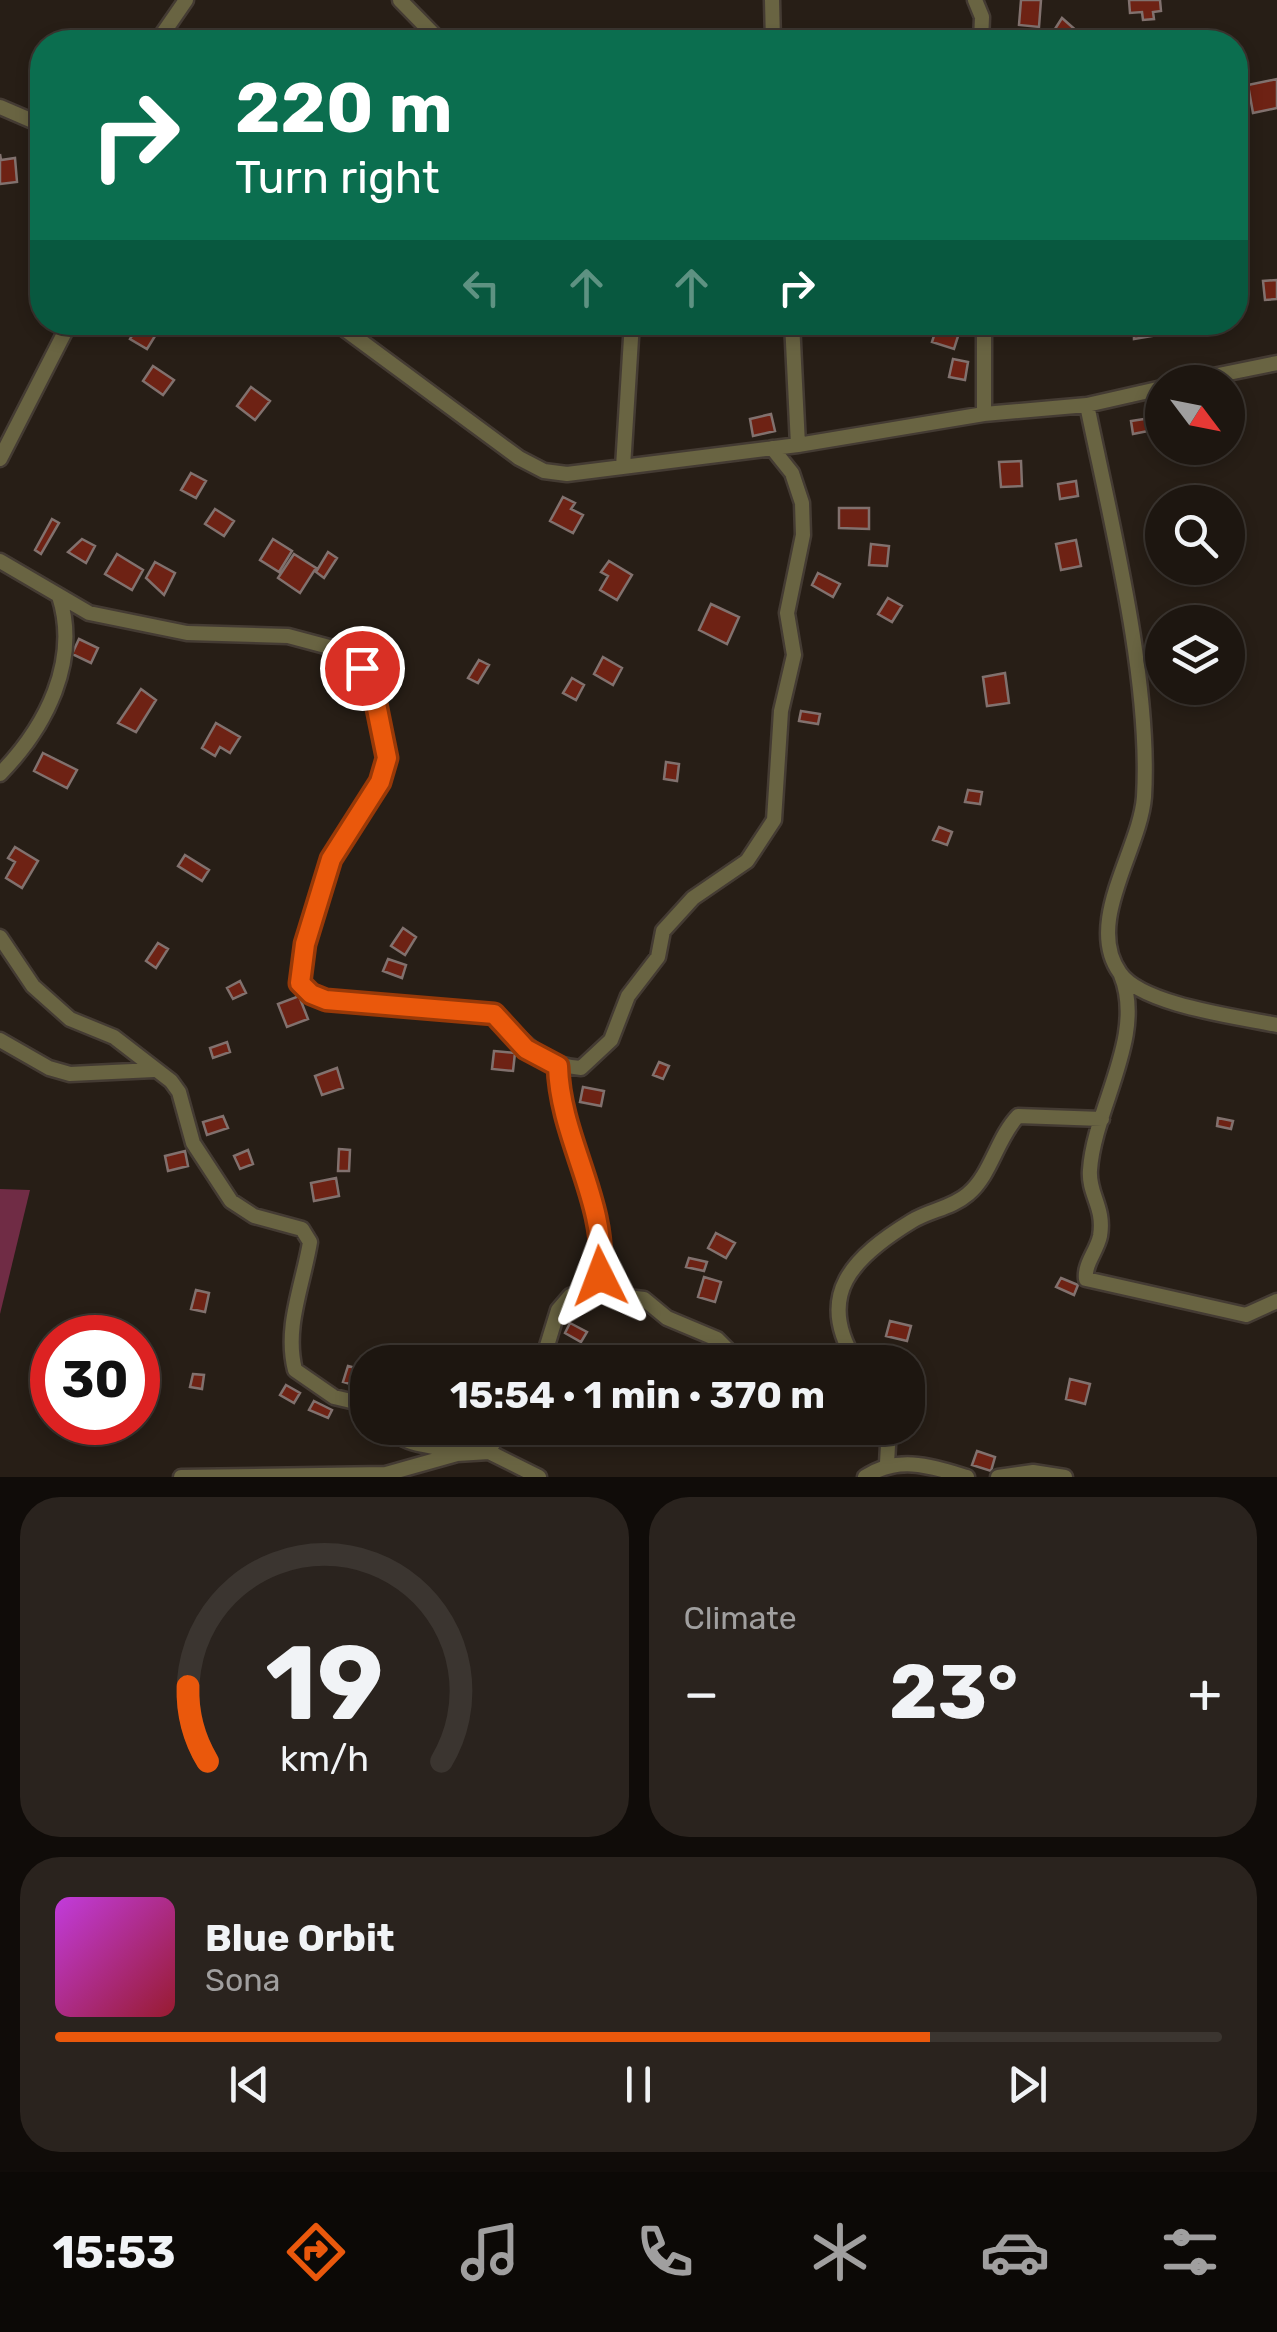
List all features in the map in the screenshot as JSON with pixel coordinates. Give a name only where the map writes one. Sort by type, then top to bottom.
[{"type":"street","points":[[165,30],[186,0]]},
{"type":"street","points":[[400,0],[429,30]]},
{"type":"street","points":[[772,0],[773,30]]},
{"type":"street","points":[[976,0],[981,30]]},
{"type":"street","points":[[0,106],[30,119]]},
{"type":"street","points":[[0,460],[63,335]]},
{"type":"street","points":[[353,335],[544,472],[567,474],[772,448],[984,414],[1087,406],[1145,392]]},
{"type":"street","points":[[623,466],[631,335]]},
{"type":"street","points":[[793,335],[798,444]]},
{"type":"street","points":[[984,335],[984,414]]},
{"type":"street","points":[[1245,370],[1277,363]]},
{"type":"street","points":[[1087,406],[1132,644],[1142,731],[1144,800],[1113,907],[1108,946],[1129,995],[1124,1034],[1089,1170],[1102,1210],[1086,1279],[1246,1315],[1277,1301]]},
{"type":"street","points":[[0,562],[89,613],[186,632],[288,636],[334,648],[362,668],[372,684],[387,758],[380,782],[331,859],[305,944],[300,983],[311,994],[326,1000],[494,1014],[526,1049],[558,1066],[582,1068],[596,1059],[611,1040],[628,996],[658,957],[664,932],[694,898],[747,861],[774,820],[780,711],[794,655],[787,613],[803,535],[797,488],[772,448]]},
{"type":"street","points":[[0,774],[35,731],[59,681],[68,622],[59,596]]},
{"type":"street","points":[[0,937],[34,986],[70,1019],[114,1038],[179,1092],[193,1143],[231,1200],[254,1216],[302,1229],[310,1242],[292,1318],[290,1351],[294,1370],[334,1396],[350,1400]]},
{"type":"street","points":[[1120,974],[1172,1000],[1277,1024]]},
{"type":"street","points":[[0,1040],[49,1068],[70,1074],[155,1070]]},
{"type":"street","points":[[558,1066],[566,1132],[596,1200],[602,1253],[596,1292]]},
{"type":"street","points":[[848,1345],[836,1322],[839,1292],[851,1271],[914,1219],[971,1193],[1006,1128],[1018,1116],[1102,1119]]},
{"type":"street","points":[[547,1345],[558,1310],[570,1296],[596,1292],[644,1299],[667,1318],[723,1345]]},
{"type":"street","points":[[430,1445],[457,1454]]},
{"type":"street","points":[[489,1452],[492,1445]]},
{"type":"street","points":[[888,1463],[889,1445]]},
{"type":"street","points":[[181,1477],[386,1474],[457,1454],[489,1452],[539,1477]]},
{"type":"street","points":[[865,1477],[888,1463],[967,1477]]},
{"type":"street","points":[[998,1477],[1032,1472],[1065,1477]]},
{"type":"shaded area","points":[[0,1189],[30,1190],[0,1314]]},
{"type":"building","points":[[1021,0],[1041,0],[1039,27],[1019,25]]},
{"type":"building","points":[[1129,0],[1160,0],[1161,11],[1153,12],[1154,19],[1143,20],[1142,12],[1130,13]]},
{"type":"building","points":[[1062,18],[1076,30],[1054,30]]},
{"type":"building","points":[[1277,79],[1277,108],[1253,113],[1248,85]]},
{"type":"building","points":[[0,154],[1,160],[15,158],[17,182],[0,184]]},
{"type":"building","points":[[1277,280],[1277,299],[1265,300],[1263,281]]},
{"type":"building","points":[[132,335],[156,335],[147,349],[130,339]]},
{"type":"building","points":[[934,335],[958,335],[954,349],[932,342]]},
{"type":"building","points":[[953,359],[968,362],[965,380],[949,377]]},
{"type":"building","points":[[153,366],[174,380],[163,395],[143,381]]},
{"type":"building","points":[[251,387],[270,401],[255,420],[237,406]]},
{"type":"building","points":[[771,414],[775,431],[753,436],[750,419]]},
{"type":"building","points":[[1145,419],[1145,432],[1133,434],[1131,421]]},
{"type":"building","points":[[1021,461],[1022,486],[1001,487],[999,462]]},
{"type":"building","points":[[191,473],[206,481],[196,498],[181,490]]},
{"type":"building","points":[[1076,481],[1078,496],[1060,499],[1058,484]]},
{"type":"building","points":[[563,497],[575,503],[571,509],[583,515],[573,533],[550,521]]},
{"type":"building","points":[[839,508],[869,508],[869,529],[839,528]]},
{"type":"building","points":[[215,509],[234,521],[224,536],[205,524]]},
{"type":"building","points":[[52,519],[59,523],[41,554],[35,550]]},
{"type":"building","points":[[82,539],[95,546],[86,563],[68,552]]},
{"type":"building","points":[[273,539],[292,551],[279,572],[260,560]]},
{"type":"building","points":[[1076,540],[1081,566],[1061,570],[1056,544]]},
{"type":"building","points":[[871,544],[889,546],[887,566],[869,565]]},
{"type":"building","points":[[328,552],[337,558],[324,578],[316,572]]},
{"type":"building","points":[[117,554],[143,570],[132,590],[105,574]]},
{"type":"building","points":[[294,554],[316,568],[300,593],[278,578]]},
{"type":"building","points":[[609,561],[632,575],[617,600],[600,590],[608,576],[601,572]]},
{"type":"building","points":[[155,562],[175,573],[164,595],[146,578]]},
{"type":"building","points":[[818,573],[840,584],[833,597],[812,585]]},
{"type":"building","points":[[888,598],[902,606],[892,622],[878,614]]},
{"type":"building","points":[[711,604],[739,617],[727,644],[699,630]]},
{"type":"building","points":[[79,639],[98,648],[91,663],[72,654]]},
{"type":"building","points":[[603,657],[622,668],[613,685],[594,674]]},
{"type":"building","points":[[479,660],[489,665],[478,683],[468,678]]},
{"type":"building","points":[[1005,673],[1009,703],[987,706],[983,677]]},
{"type":"building","points":[[572,678],[584,685],[576,700],[563,693]]},
{"type":"building","points":[[141,689],[156,700],[136,732],[118,723]]},
{"type":"building","points":[[801,711],[820,714],[818,724],[799,721]]},
{"type":"building","points":[[216,723],[240,737],[230,753],[220,747],[215,756],[202,748]]},
{"type":"building","points":[[43,753],[77,770],[67,788],[34,771]]},
{"type":"building","points":[[666,762],[679,764],[677,781],[664,779]]},
{"type":"building","points":[[968,790],[982,792],[980,804],[965,802]]},
{"type":"building","points":[[939,827],[952,832],[947,845],[933,840]]},
{"type":"building","points":[[15,847],[38,861],[22,888],[6,878],[15,862],[8,858]]},
{"type":"building","points":[[185,855],[209,870],[202,881],[178,866]]},
{"type":"building","points":[[403,928],[416,937],[405,955],[391,946]]},
{"type":"building","points":[[158,943],[168,949],[156,968],[146,961]]},
{"type":"building","points":[[388,959],[406,965],[402,978],[383,971]]},
{"type":"building","points":[[240,981],[246,993],[233,999],[227,988]]},
{"type":"building","points":[[299,996],[308,1019],[287,1027],[278,1004]]},
{"type":"building","points":[[227,1042],[230,1052],[213,1058],[210,1048]]},
{"type":"building","points":[[494,1051],[515,1053],[513,1071],[492,1069]]},
{"type":"building","points":[[659,1062],[669,1066],[663,1079],[653,1075]]},
{"type":"building","points":[[337,1068],[343,1088],[322,1095],[315,1076]]},
{"type":"building","points":[[583,1087],[604,1091],[601,1106],[580,1102]]},
{"type":"building","points":[[223,1116],[228,1128],[207,1135],[203,1122]]},
{"type":"building","points":[[1218,1118],[1233,1121],[1231,1129],[1217,1126]]},
{"type":"building","points":[[339,1149],[350,1150],[349,1171],[338,1171]]},
{"type":"building","points":[[248,1150],[253,1164],[240,1169],[234,1156]]},
{"type":"building","points":[[185,1151],[188,1166],[168,1171],[165,1156]]},
{"type":"building","points":[[336,1178],[339,1196],[314,1201],[311,1183]]},
{"type":"building","points":[[716,1233],[735,1243],[726,1258],[708,1248]]},
{"type":"building","points":[[689,1258],[707,1262],[704,1271],[686,1267]]},
{"type":"building","points":[[704,1277],[721,1282],[715,1302],[698,1297]]},
{"type":"building","points":[[1061,1278],[1078,1285],[1074,1295],[1056,1287]]},
{"type":"building","points":[[196,1290],[209,1293],[205,1312],[191,1309]]},
{"type":"building","points":[[890,1321],[911,1326],[907,1341],[886,1336]]},
{"type":"building","points":[[570,1323],[587,1332],[581,1342],[565,1333]]},
{"type":"building","points":[[348,1366],[350,1366],[350,1384],[343,1382]]},
{"type":"building","points":[[193,1374],[204,1375],[202,1389],[190,1387]]},
{"type":"building","points":[[1070,1379],[1090,1384],[1085,1404],[1066,1399]]},
{"type":"building","points":[[286,1385],[300,1393],[294,1403],[280,1395]]},
{"type":"building","points":[[314,1401],[332,1410],[328,1418],[309,1410]]},
{"type":"building","points":[[977,1451],[995,1457],[991,1471],[972,1465]]},
{"type":"route","points":[[362,668],[372,684],[375,714],[387,758],[380,782],[331,859],[305,944],[300,983],[311,994],[326,1000],[494,1014],[526,1049],[558,1066],[558,1094],[566,1132],[596,1200],[602,1253],[600,1276]]}]
